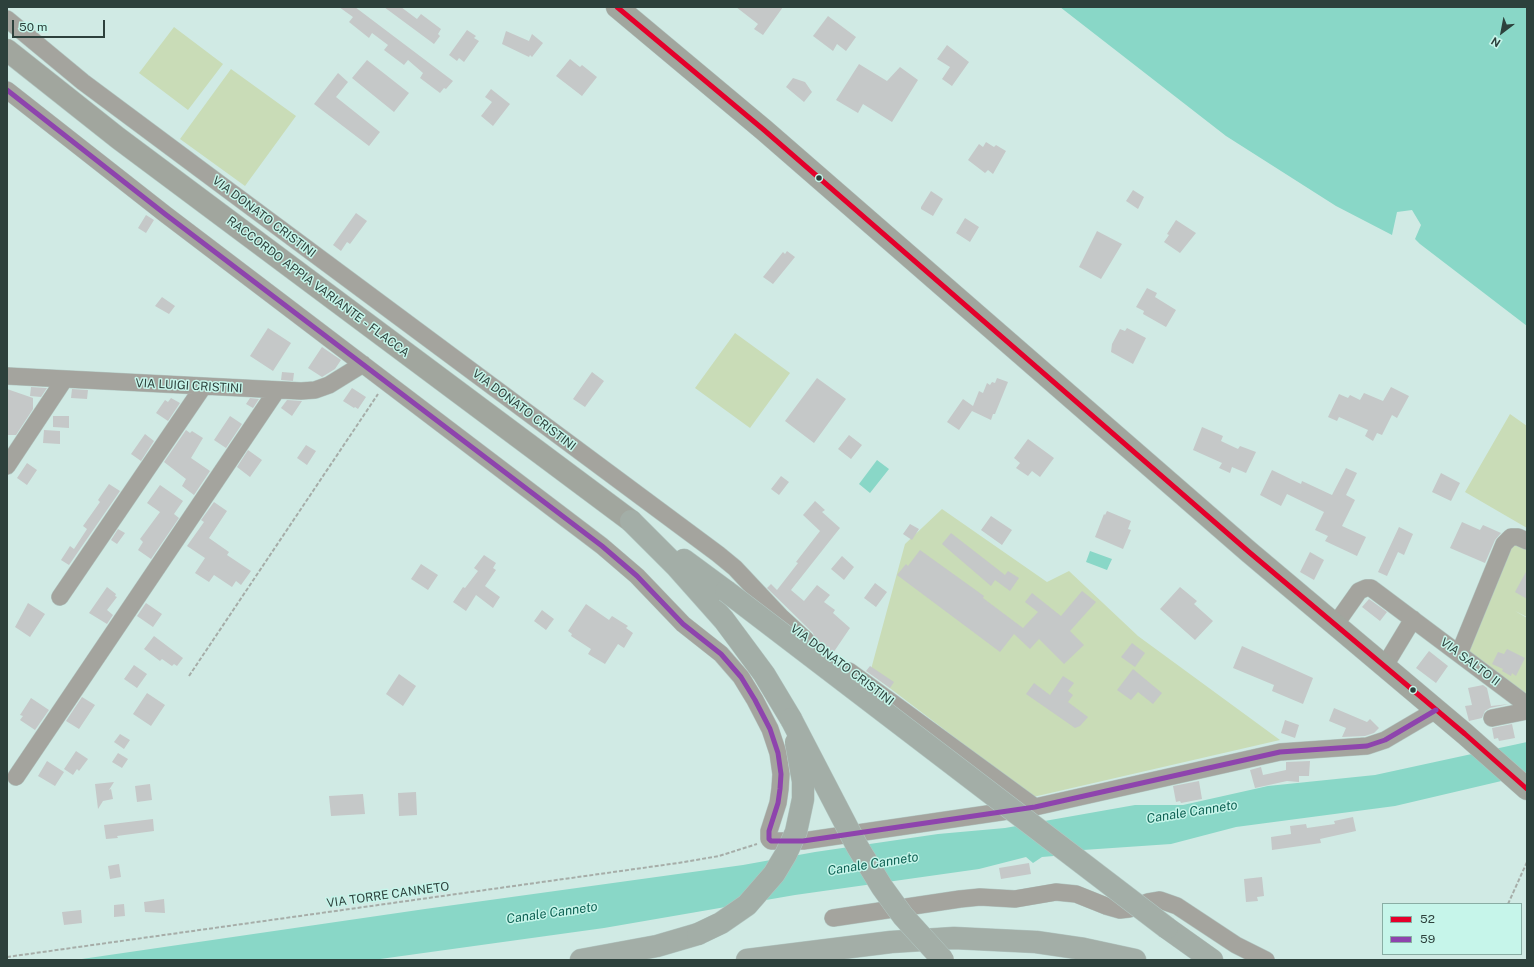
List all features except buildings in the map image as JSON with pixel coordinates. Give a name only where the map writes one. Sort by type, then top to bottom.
[{"type":"highway","points":[[631,521],[720,600],[1212,960]]},
{"type":"highway","points":[[720,600],[791,719],[857,846],[882,887],[903,916],[944,960]]},
{"type":"highway","points":[[581,960],[657,946],[698,934],[730,918],[753,899],[774,874],[792,843],[799,821],[803,788],[791,719]]},
{"type":"highway","points":[[746,960],[885,942],[954,938],[1036,942],[1084,949],[1135,960]]},
{"type":"main road","points":[[617,7],[776,139],[1335,625],[1465,734],[1526,788]]},
{"type":"main road","name":"RACCORDO APPIA VARIANTE - FLACCA","points":[[7,50],[124,143],[631,521]]},
{"type":"street","name":"VIA DONATO CRISTINI","points":[[7,19],[83,82],[224,188],[715,551],[735,568],[780,616],[809,642],[1035,807]]},
{"type":"street","points":[[7,90],[165,214],[612,554],[637,576],[678,619],[714,647],[731,665],[759,706],[770,730],[778,754],[781,774],[780,796],[769,831],[769,839],[775,842],[803,840],[1035,807],[1280,752],[1372,745],[1386,740],[1436,710]]},
{"type":"street","name":"VIA LUIGI CRISTINI","points":[[7,376],[306,391],[320,388],[334,382],[363,364]]},
{"type":"street","points":[[7,466],[64,380]]},
{"type":"street","points":[[60,597],[203,387]]},
{"type":"street","points":[[16,777],[277,390]]},
{"type":"street","points":[[1459,654],[1504,544],[1511,537],[1518,537],[1527,542]]},
{"type":"street","name":"VIA SALTO II","points":[[1335,625],[1356,594],[1366,588],[1378,592],[1527,705]]},
{"type":"street","points":[[1384,667],[1414,619]]},
{"type":"street","points":[[1492,718],[1527,711]]},
{"type":"street","points":[[833,918],[960,899],[985,897],[1015,899],[1056,892],[1076,894],[1120,910],[1160,900],[1174,904],[1236,945],[1266,960]]},
{"type":"path","points":[[189,676],[387,382]]},
{"type":"path","name":"VIA TORRE CANNETO","points":[[7,957],[678,863],[719,856],[769,839]]},
{"type":"path","points":[[1508,903],[1527,862]]},
{"type":"shaded area","points":[[174,27],[223,64],[188,110],[139,73]]},
{"type":"shaded area","points":[[231,69],[296,116],[245,186],[180,139]]},
{"type":"shaded area","points":[[735,333],[790,373],[750,428],[695,388]]},
{"type":"shaded area","points":[[1510,414],[1527,426],[1527,528],[1465,492]]},
{"type":"shaded area","points":[[942,509],[1047,582],[1069,571],[1138,636],[1280,740],[1033,797],[870,673],[905,544]]},
{"type":"shaded area","points":[[1511,538],[1527,546],[1527,617],[1515,611],[1527,618],[1527,700],[1462,653]]},
{"type":"water","points":[[1060,7],[1527,7],[1527,326],[1415,239],[1421,225],[1412,210],[1397,212],[1392,235],[1336,206],[1226,136]]},
{"type":"water","points":[[877,460],[889,469],[870,493],[859,484]]},
{"type":"water","points":[[1090,551],[1112,559],[1107,570],[1086,562]]},
{"type":"water","name":"Canale Canneto","points":[[1527,742],[1527,775],[1395,806],[1236,827],[1171,844],[1083,850],[1077,854],[1042,857],[1033,863],[1026,857],[979,869],[795,895],[604,928],[373,960],[75,960],[425,909],[743,865],[815,852],[938,834],[1005,828],[1135,805],[1183,805],[1268,786],[1375,775]]},
{"type":"transit line","name":"52","points":[[617,7],[764,130],[1249,552],[1465,734],[1527,789]]},
{"type":"transit line","name":"59","points":[[7,90],[165,214],[602,546],[637,576],[683,624],[721,654],[741,677],[755,700],[770,729],[778,753],[781,774],[780,789],[778,803],[769,831],[769,839],[771,841],[803,841],[1035,807],[1280,752],[1367,746],[1385,740],[1436,710]]}]
